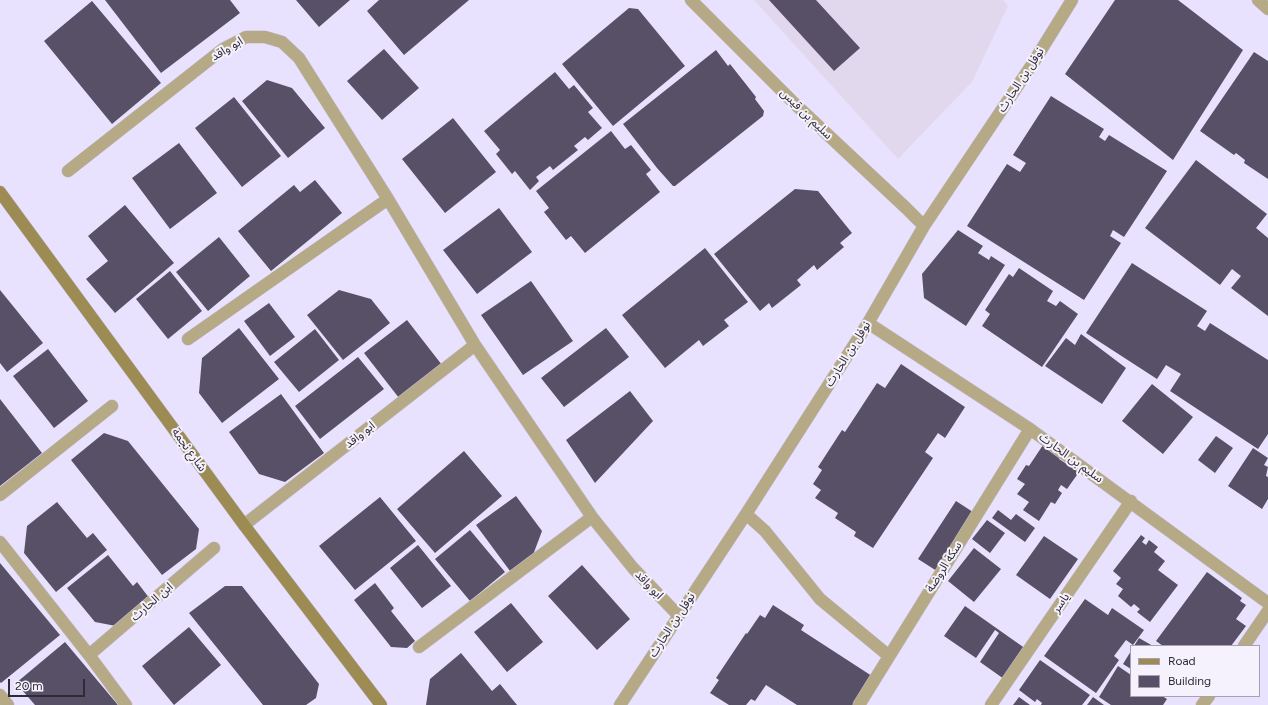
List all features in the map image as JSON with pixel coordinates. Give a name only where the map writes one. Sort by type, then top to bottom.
[{"type":"main road","name":"شارع نجمة","points":[[0,192],[244,525],[381,705]]},
{"type":"street","name":"سليم بن قيس","points":[[691,0],[796,105],[924,226]]},
{"type":"street","name":"نوفل بن الحارث","points":[[620,705],[746,514],[868,322],[924,226],[1072,0]]},
{"type":"street","points":[[1258,0],[1268,9]]},
{"type":"street","name":"ابو واقد","points":[[68,171],[223,48],[246,37],[265,37],[282,42],[299,58],[388,199],[475,345],[592,517],[633,568],[678,615]]},
{"type":"street","points":[[188,339],[388,199]]},
{"type":"street","name":"سليم بن الحارث","points":[[868,322],[1030,429],[1131,501],[1268,603]]},
{"type":"street","name":"ابو واقد","points":[[244,525],[475,345]]},
{"type":"street","points":[[0,495],[112,406]]},
{"type":"street","name":"سكة الروضة","points":[[859,705],[1030,429]]},
{"type":"street","name":"ياسر","points":[[991,705],[1131,501]]},
{"type":"street","points":[[746,514],[764,531],[820,599],[889,656]]},
{"type":"street","points":[[418,647],[592,517]]},
{"type":"street","points":[[0,542],[89,655],[126,705]]},
{"type":"street","name":"ابن الحارث","points":[[89,655],[214,548]]},
{"type":"street","points":[[1245,645],[1268,611]]},
{"type":"street","points":[[1202,705],[1208,697]]},
{"type":"shaded area","points":[[754,0],[1003,0],[1008,6],[972,82],[898,159]]},
{"type":"building","points":[[105,0],[230,0],[240,13],[161,73]]},
{"type":"building","points":[[296,0],[350,0],[319,27]]},
{"type":"building","points":[[379,0],[469,0],[404,55],[367,11]]},
{"type":"building","points":[[769,0],[816,0],[860,48],[834,71]]},
{"type":"building","points":[[1115,0],[1178,0],[1243,50],[1173,160],[1065,74]]},
{"type":"building","points":[[92,1],[161,83],[112,124],[44,41]]},
{"type":"building","points":[[629,8],[638,9],[685,66],[613,126],[562,64]]},
{"type":"building","points":[[384,49],[419,88],[382,120],[347,81]]},
{"type":"building","points":[[716,50],[728,66],[730,64],[756,97],[755,99],[764,111],[763,116],[675,186],[673,186],[623,124]]},
{"type":"building","points":[[1254,52],[1268,61],[1268,179],[1244,163],[1245,160],[1236,153],[1234,155],[1200,131]]},
{"type":"building","points":[[555,72],[569,89],[574,85],[593,108],[588,112],[602,128],[588,140],[585,137],[574,146],[578,150],[553,170],[550,166],[536,177],[539,181],[530,190],[515,171],[512,174],[496,154],[500,150],[484,131]]},
{"type":"building","points":[[267,80],[292,88],[325,128],[288,158],[242,101]]},
{"type":"building","points":[[1051,96],[1104,129],[1099,137],[1105,141],[1109,135],[1167,171],[1124,237],[1113,230],[1110,236],[1121,243],[1084,300],[967,226],[1007,164],[1020,172],[1026,163],[1013,155]]},
{"type":"building","points":[[234,97],[281,156],[242,187],[195,128]]},
{"type":"building","points":[[453,118],[496,172],[445,213],[402,159]]},
{"type":"building","points":[[611,131],[625,149],[631,145],[651,170],[646,174],[660,192],[585,253],[571,236],[566,240],[544,212],[549,208],[536,191]]},
{"type":"building","points":[[179,143],[217,193],[170,229],[132,178]]},
{"type":"building","points":[[1196,160],[1267,214],[1256,228],[1268,238],[1268,316],[1231,288],[1241,276],[1232,269],[1220,285],[1145,228]]},
{"type":"building","points":[[315,180],[342,213],[271,271],[238,231],[294,185],[300,192]]},
{"type":"building","points":[[795,189],[818,191],[852,233],[840,243],[844,247],[817,270],[814,265],[797,280],[801,285],[772,308],[769,303],[760,311],[714,254]]},
{"type":"building","points":[[125,205],[174,263],[115,313],[86,279],[108,261],[88,236]]},
{"type":"building","points":[[499,208],[532,252],[477,294],[443,250]]},
{"type":"building","points":[[958,230],[983,246],[978,253],[989,260],[991,256],[1005,265],[966,326],[924,298],[922,274]]},
{"type":"building","points":[[219,237],[250,276],[208,311],[176,272]]},
{"type":"building","points":[[705,248],[748,302],[724,320],[729,326],[703,346],[699,340],[665,368],[622,315]]},
{"type":"building","points":[[1132,263],[1207,311],[1197,326],[1205,331],[1210,323],[1268,360],[1268,434],[1258,449],[1170,391],[1181,374],[1166,365],[1157,379],[1086,333]]},
{"type":"building","points":[[1019,268],[1053,291],[1047,301],[1056,306],[1060,301],[1078,314],[1042,367],[982,326],[990,314],[985,310],[1009,274],[1013,277]]},
{"type":"building","points":[[170,271],[202,311],[168,339],[136,299]]},
{"type":"building","points":[[531,281],[573,341],[523,375],[481,315]]},
{"type":"building","points":[[0,290],[43,343],[7,372],[0,363]]},
{"type":"building","points":[[339,290],[371,299],[390,323],[343,360],[307,315]]},
{"type":"building","points":[[269,303],[295,337],[270,356],[244,321]]},
{"type":"building","points":[[407,320],[442,365],[399,398],[364,353]]},
{"type":"building","points":[[239,328],[279,379],[222,423],[199,393],[202,358]]},
{"type":"building","points":[[606,328],[629,357],[564,407],[541,378]]},
{"type":"building","points":[[315,329],[339,360],[299,392],[274,362]]},
{"type":"building","points":[[1081,334],[1126,368],[1102,404],[1045,366],[1066,338],[1075,345]]},
{"type":"building","points":[[48,349],[88,401],[54,428],[13,376]]},
{"type":"building","points":[[358,357],[384,389],[320,439],[295,406]]},
{"type":"building","points":[[901,364],[965,407],[945,438],[938,433],[925,452],[933,458],[873,548],[854,536],[856,532],[835,518],[838,513],[815,498],[821,490],[813,484],[822,470],[818,467],[842,430],[845,432],[877,383],[885,388]]},
{"type":"building","points":[[1152,384],[1193,417],[1163,454],[1122,421]]},
{"type":"building","points":[[630,391],[653,421],[595,483],[566,440]]},
{"type":"building","points":[[281,394],[324,453],[285,482],[259,474],[229,432]]},
{"type":"building","points":[[0,399],[42,453],[0,486]]},
{"type":"building","points":[[104,433],[128,441],[199,529],[196,549],[162,575],[71,460]]},
{"type":"building","points":[[1216,436],[1233,448],[1215,473],[1198,460]]},
{"type":"building","points":[[1043,445],[1060,457],[1059,459],[1079,472],[1067,489],[1061,485],[1058,490],[1062,493],[1055,504],[1051,502],[1039,521],[1023,510],[1029,502],[1017,494],[1025,484],[1017,479],[1026,465],[1029,466]]},
{"type":"building","points":[[1253,448],[1268,458],[1264,465],[1268,467],[1266,476],[1268,477],[1268,499],[1262,509],[1228,486]]},
{"type":"building","points":[[464,451],[502,496],[435,553],[397,509]]},
{"type":"building","points":[[516,496],[542,531],[533,555],[510,571],[476,525]]},
{"type":"building","points":[[380,497],[416,541],[355,590],[319,546]]},
{"type":"building","points":[[956,501],[976,514],[940,573],[918,559]]},
{"type":"building","points":[[57,502],[87,538],[93,533],[107,550],[56,592],[24,553],[27,526]]},
{"type":"building","points":[[998,510],[1011,520],[1016,514],[1035,528],[1025,542],[992,518]]},
{"type":"building","points":[[987,520],[1005,533],[990,553],[972,539]]},
{"type":"building","points":[[470,530],[505,572],[470,601],[435,559]]},
{"type":"building","points":[[1141,535],[1145,538],[1142,542],[1146,545],[1149,540],[1158,547],[1154,552],[1165,561],[1158,570],[1178,585],[1150,622],[1137,612],[1140,609],[1134,604],[1131,607],[1118,596],[1123,589],[1116,584],[1121,578],[1113,571]]},
{"type":"building","points":[[1044,536],[1078,559],[1050,599],[1016,575]]},
{"type":"building","points":[[418,545],[451,586],[422,608],[390,568]]},
{"type":"building","points":[[974,548],[1001,569],[974,602],[948,581]]},
{"type":"building","points":[[108,555],[133,586],[137,582],[150,599],[116,626],[95,622],[67,588]]},
{"type":"building","points":[[0,563],[60,635],[1,683],[0,682]]},
{"type":"building","points":[[582,565],[630,619],[597,650],[548,596]]},
{"type":"building","points":[[1207,572],[1242,598],[1240,601],[1246,605],[1236,619],[1246,626],[1232,645],[1162,645],[1156,641]]},
{"type":"building","points":[[375,583],[394,608],[391,611],[415,641],[407,648],[391,647],[354,600]]},
{"type":"building","points":[[225,586],[242,586],[319,684],[316,698],[306,705],[263,705],[189,613]]},
{"type":"building","points":[[1085,599],[1108,615],[1112,608],[1144,630],[1133,645],[1126,640],[1114,656],[1119,660],[1096,693],[1044,656]]},
{"type":"building","points":[[511,603],[543,642],[507,672],[474,632]]},
{"type":"building","points":[[773,605],[804,625],[801,630],[875,678],[857,705],[797,705],[766,685],[755,701],[751,699],[746,705],[729,705],[710,693],[719,680],[716,678],[746,633],[747,634],[760,615],[765,618]]},
{"type":"building","points":[[965,606],[1026,649],[1004,679],[980,662],[999,633],[995,630],[976,658],[944,636]]},
{"type":"building","points":[[189,627],[221,665],[174,705],[142,666]]},
{"type":"building","points":[[1139,638],[1151,645],[1135,645]]},
{"type":"building","points":[[65,642],[118,705],[35,705],[16,683]]},
{"type":"building","points":[[461,653],[492,691],[500,684],[517,705],[426,705],[430,679]]},
{"type":"building","points":[[1130,653],[1130,668],[1123,664]]},
{"type":"building","points":[[1040,660],[1090,695],[1082,705],[1041,705],[1042,703],[1037,699],[1035,702],[1019,690]]},
{"type":"building","points":[[1118,666],[1130,674],[1130,697],[1164,697],[1167,699],[1163,705],[1111,705],[1099,697]]},
{"type":"building","points":[[1019,697],[1030,705],[1013,705]]},
{"type":"building","points":[[1093,697],[1104,705],[1087,705]]}]
